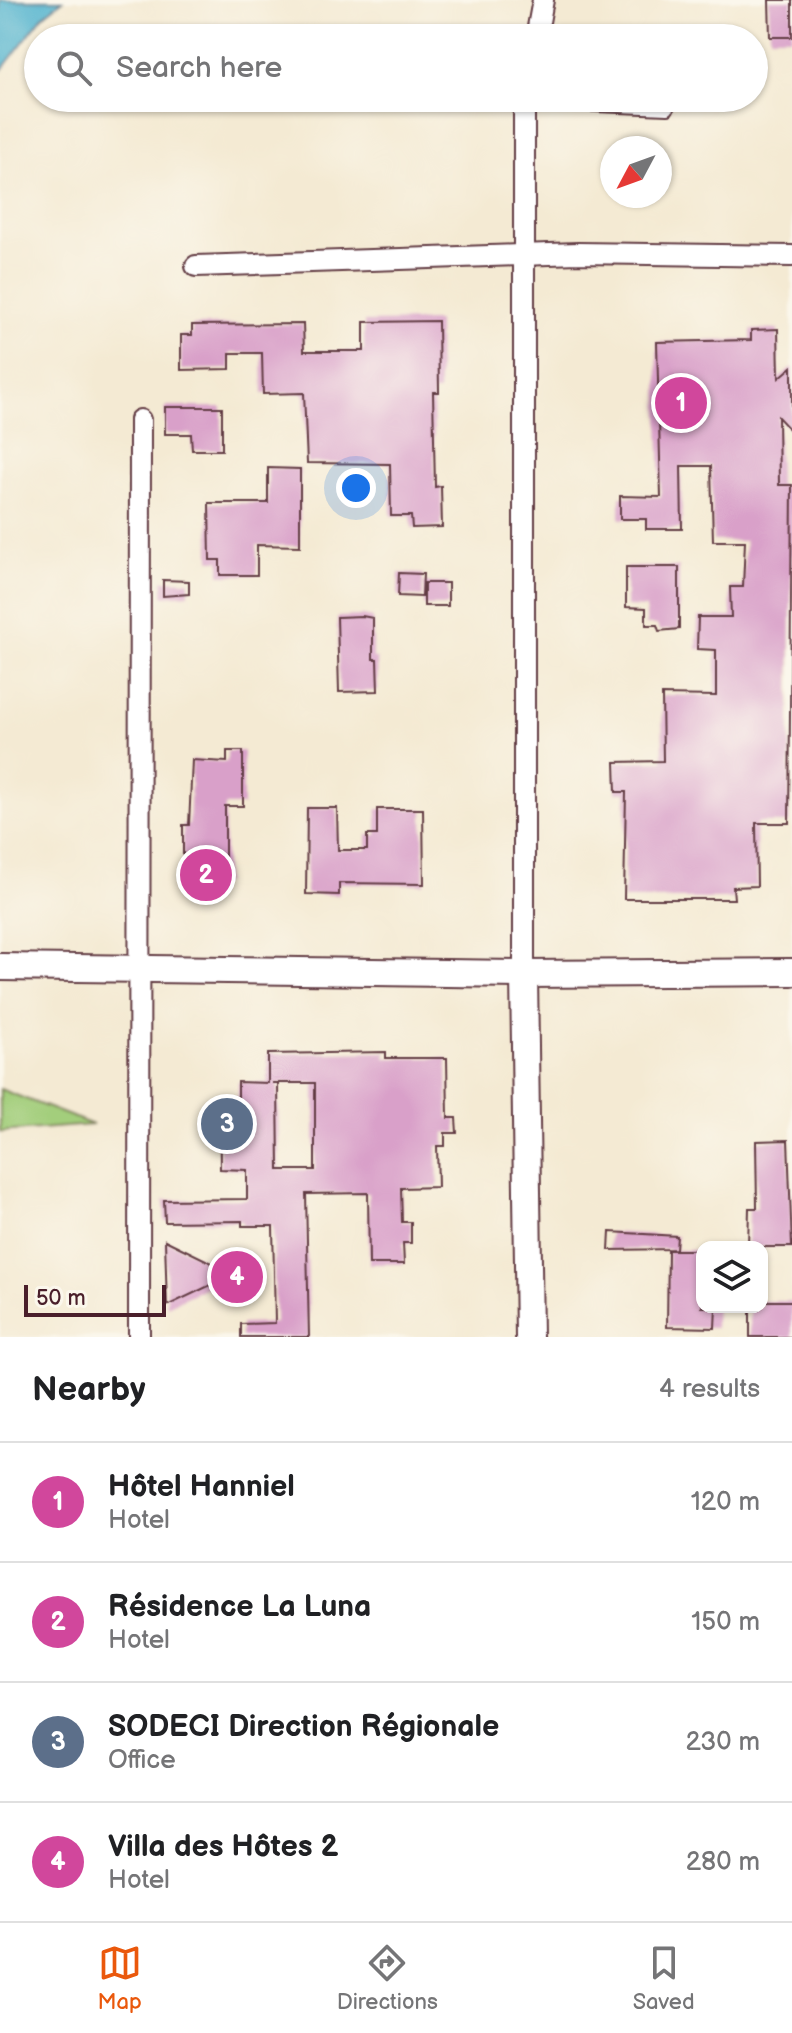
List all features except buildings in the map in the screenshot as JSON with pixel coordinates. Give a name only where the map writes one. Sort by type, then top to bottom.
[{"type":"street","points":[[539,24],[543,0]]},
{"type":"street","points":[[524,112],[524,974],[529,1337]]},
{"type":"street","points":[[196,266],[522,255],[792,256]]},
{"type":"street","points":[[139,1337],[137,968],[140,420]]},
{"type":"street","points":[[0,967],[524,974],[792,972]]},
{"type":"green space","points":[[0,1089],[93,1125],[0,1132]]},
{"type":"water","points":[[0,0],[63,0],[37,24],[24,24],[24,41],[0,72]]},
{"type":"place","name":"Hôtel Hanniel","points":[[681,403]]},
{"type":"place","name":"Résidence La Luna","points":[[206,875]]},
{"type":"place","name":"SODECI Direction Régionale","points":[[227,1124]]},
{"type":"place","name":"Villa des Hôtes 2","points":[[237,1277]]}]
